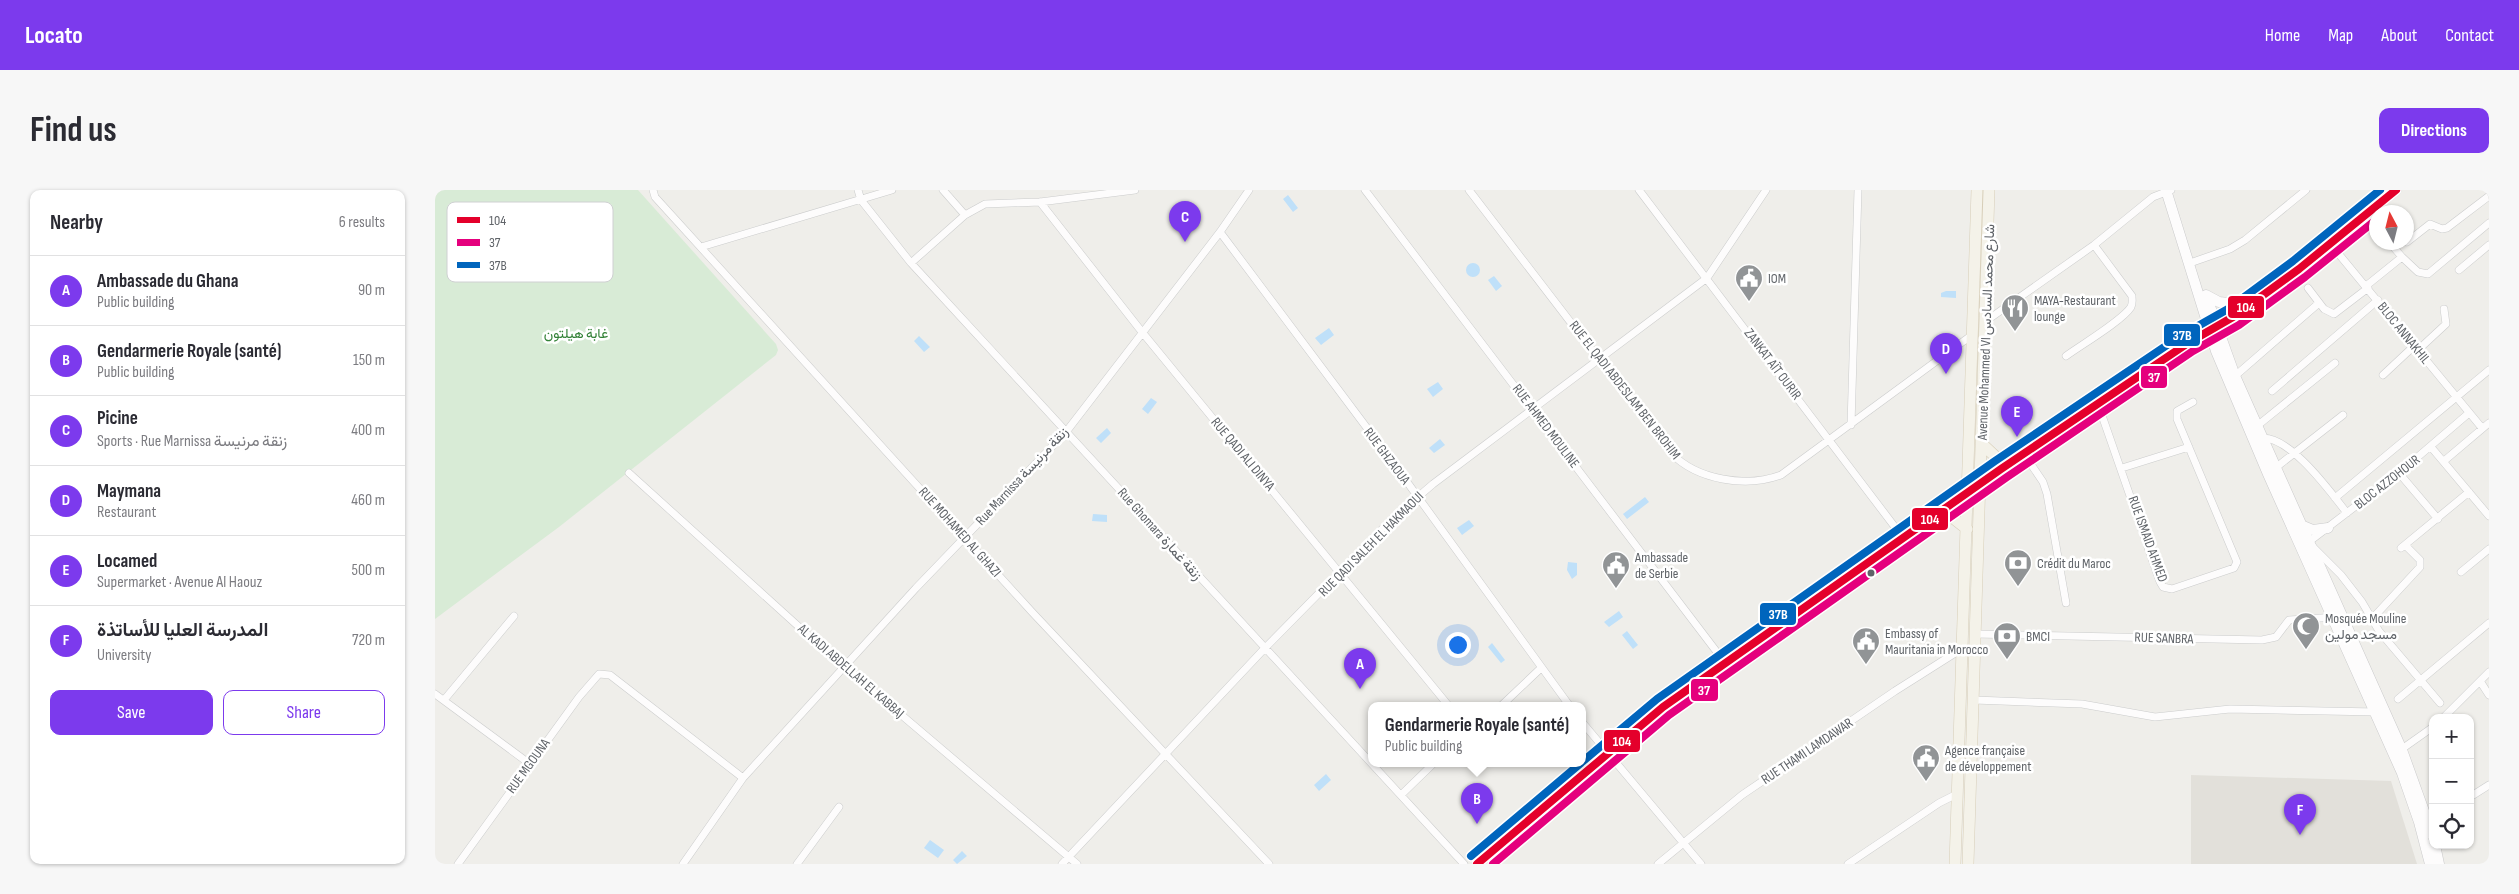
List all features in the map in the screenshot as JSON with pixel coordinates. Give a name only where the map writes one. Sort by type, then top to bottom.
[{"type":"main road","name":"Avenue Mohammed VI شارع محمد السادس","points":[[1955,864],[1977,190]]},
{"type":"main road","name":"Avenue Mohammed VI شارع محمد السادس","points":[[1968,864],[1989,190]]},
{"type":"main road","points":[[2169,190],[2212,327],[2258,440],[2398,752],[2429,816]]},
{"type":"main road","points":[[2212,327],[2237,304],[2329,241],[2385,190]]},
{"type":"main road","points":[[1477,864],[1651,717],[2012,462],[2212,327],[2396,190]]},
{"type":"main road","points":[[2192,262],[2206,295],[2212,327],[2257,426],[2258,440]]},
{"type":"main road","points":[[2206,295],[2219,302],[2237,304]]},
{"type":"main road","points":[[1982,444],[1997,458],[2012,462]]},
{"type":"main road","points":[[2272,471],[2301,525],[2305,545]]},
{"type":"main road","points":[[1939,515],[1953,518],[1967,529]]},
{"type":"main road","points":[[2301,525],[2313,530],[2327,528]]},
{"type":"main road","points":[[2398,752],[2431,864]]},
{"type":"main road","points":[[2436,849],[2439,864]]},
{"type":"street","points":[[858,190],[861,200]]},
{"type":"street","points":[[701,247],[892,190]]},
{"type":"street","points":[[943,190],[965,216]]},
{"type":"street","points":[[911,264],[965,216],[985,204],[1040,202],[1135,190]]},
{"type":"street","name":"Rue Marnissa زنقة مرنيسة","points":[[683,864],[743,778],[844,666],[1066,432],[1220,232],[1249,190]]},
{"type":"street","name":"RUE AHMED MOULINE","points":[[1365,190],[1726,664]]},
{"type":"street","name":"RUE EL QADI ABDESLAM BEN BROHIM","points":[[1469,190],[1601,359],[1671,453],[1679,462],[1709,476],[1749,480],[1772,478],[1793,467],[1972,335]]},
{"type":"street","name":"ZANKAT AÏT OURIR","points":[[1639,190],[1904,539]]},
{"type":"street","name":"RUE QADI SALEH EL HAKMAOUI","points":[[1062,864],[1265,648],[1417,496],[1707,278],[1766,190]]},
{"type":"street","points":[[1851,425],[1857,190]]},
{"type":"street","points":[[1986,321],[2094,245],[2153,197],[2169,190]]},
{"type":"street","points":[[2192,262],[2230,249],[2245,240],[2306,190]]},
{"type":"street","name":"RUE MOHAMED AL GHAZI","points":[[654,193],[965,538],[1269,864]]},
{"type":"street","points":[[2414,236],[2430,224],[2442,229],[2447,228],[2489,196]]},
{"type":"street","name":"Rue Ghomara زنقة غمارة","points":[[861,200],[911,264],[1368,759]]},
{"type":"street","name":"RUE QADI ALI DINYA","points":[[1040,202],[1142,332],[1446,702]]},
{"type":"street","points":[[2397,250],[2418,272],[2428,274],[2489,223]]},
{"type":"street","name":"RUE GHZAOUA","points":[[1220,232],[1417,496],[1567,702]]},
{"type":"street","name":"BLOC ANNAKHIL","points":[[2329,241],[2482,428]]},
{"type":"street","points":[[2066,356],[2115,321],[2130,309],[2132,304],[2131,296],[2094,245]]},
{"type":"street","points":[[2459,270],[2489,245]]},
{"type":"street","points":[[2308,288],[2329,313],[2334,314],[2402,257]]},
{"type":"street","points":[[2272,391],[2378,300]]},
{"type":"street","points":[[2235,376],[2319,303]]},
{"type":"street","points":[[2383,375],[2446,324],[2444,308]]},
{"type":"street","points":[[2257,426],[2335,364]]},
{"type":"street","name":"BLOC AZZOHOUR","points":[[2335,498],[2489,370]]},
{"type":"street","name":"RUE ISMAID AHMED","points":[[2098,404],[2122,468],[2160,582],[2163,587],[2171,589],[2234,568],[2237,562],[2176,415],[2179,409],[2193,402]]},
{"type":"street","name":"BLOC AZZOHOUR","points":[[2305,545],[2399,473],[2469,413]]},
{"type":"street","points":[[2272,471],[2343,415]]},
{"type":"street","points":[[2444,461],[2489,423]]},
{"type":"street","points":[[2258,440],[2273,439],[2295,454],[2347,514]]},
{"type":"street","points":[[2122,468],[2189,447]]},
{"type":"street","points":[[2431,447],[2489,516]]},
{"type":"street","points":[[2024,454],[2043,482],[2047,494],[2066,603]]},
{"type":"street","name":"AL KADI ABDELLAH EL KABBAJ","points":[[629,473],[844,666],[1077,864]]},
{"type":"street","points":[[2399,473],[2438,519]]},
{"type":"street","points":[[2371,620],[2420,567],[2420,560],[2403,547],[2469,492]]},
{"type":"street","points":[[2305,545],[2341,575],[2356,594],[2371,620],[2420,682],[2440,703]]},
{"type":"street","points":[[2461,572],[2489,549]]},
{"type":"street","points":[[444,700],[514,616]]},
{"type":"street","name":"RUE SANBRA","points":[[1976,634],[2262,640],[2276,636],[2289,620],[2337,617]]},
{"type":"street","points":[[2398,699],[2489,624]]},
{"type":"street","name":"RUE THAMI LAMDAWAR","points":[[1658,864],[1742,795],[1895,691],[1963,648]]},
{"type":"street","points":[[1505,702],[1541,668]]},
{"type":"street","points":[[2447,714],[2489,672]]},
{"type":"street","name":"RUE MGOUNA","points":[[458,864],[591,681],[603,673],[618,681],[743,778]]},
{"type":"street","points":[[2480,682],[2489,695]]},
{"type":"street","points":[[435,694],[530,764]]},
{"type":"street","points":[[1974,700],[2082,704],[2155,717],[2231,709],[2380,712]]},
{"type":"street","points":[[1586,727],[1701,864]]},
{"type":"street","points":[[2398,752],[2429,730]]},
{"type":"street","name":"Rue Ghomara زنقة غمارة","points":[[1375,767],[1464,864]]},
{"type":"street","points":[[1401,795],[1430,767]]},
{"type":"street","points":[[2474,794],[2489,785]]},
{"type":"street","points":[[1848,864],[1939,803],[1957,794]]},
{"type":"street","points":[[797,864],[839,807]]},
{"type":"shaded area","points":[[2191,775],[2391,781],[2417,864],[2191,864]]},
{"type":"green space","name":"غابة هيلتون","points":[[435,190],[638,190],[776,344],[778,350],[776,355],[559,527],[435,619]]},
{"type":"water","points":[[1288,195],[1298,208],[1293,212],[1283,199]]},
{"type":"water","points":[[1473,263],[1478,265],[1480,270],[1478,275],[1473,277],[1468,275],[1466,270],[1468,265]]},
{"type":"water","points":[[1494,276],[1502,286],[1496,291],[1488,280]]},
{"type":"water","points":[[1956,291],[1956,298],[1941,297],[1941,293]]},
{"type":"water","points":[[1329,328],[1334,335],[1321,345],[1315,338]]},
{"type":"water","points":[[919,336],[930,347],[924,352],[914,341]]},
{"type":"water","points":[[1438,382],[1443,389],[1433,397],[1427,389]]},
{"type":"water","points":[[1151,398],[1157,402],[1148,414],[1142,409]]},
{"type":"water","points":[[1107,428],[1111,433],[1101,443],[1096,438]]},
{"type":"water","points":[[1440,439],[1445,445],[1434,453],[1429,448]]},
{"type":"water","points":[[1645,497],[1649,502],[1627,519],[1623,514]]},
{"type":"water","points":[[1093,514],[1107,515],[1107,522],[1092,521]]},
{"type":"water","points":[[1469,520],[1474,526],[1462,535],[1457,528]]},
{"type":"water","points":[[1568,562],[1577,563],[1577,575],[1572,579],[1567,570]]},
{"type":"water","points":[[1619,611],[1623,617],[1609,627],[1604,622]]},
{"type":"water","points":[[1627,631],[1638,645],[1633,649],[1622,635]]},
{"type":"water","points":[[1492,643],[1505,660],[1501,663],[1488,647]]},
{"type":"water","points":[[1326,774],[1331,780],[1319,791],[1314,785]]},
{"type":"water","points":[[930,840],[944,850],[938,858],[924,848]]},
{"type":"water","points":[[962,851],[967,856],[957,864],[953,860]]},
{"type":"transit line","name":"37B","points":[[1586,759],[1657,699],[1995,461],[2182,335],[2228,309],[2293,261],[2380,190]]},
{"type":"transit line","name":"104","points":[[1477,864],[1663,707],[2001,469],[2188,343],[2233,317],[2299,269],[2396,190]]},
{"type":"transit line","name":"37","points":[[1493,864],[1669,715],[2007,477],[2193,351],[2239,325],[2305,277],[2369,225]]},
{"type":"transit line","name":"37B","points":[[1471,856],[1576,767]]},
{"type":"place","name":"Picine","points":[[1185,242]]},
{"type":"place","name":"IOM","points":[[1749,302]]},
{"type":"place","name":"MAYA-Restaurant lounge","points":[[2015,332]]},
{"type":"place","name":"Maymana","points":[[1946,374]]},
{"type":"place","name":"Locamed","points":[[2017,437]]},
{"type":"place","name":"Crédit du Maroc","points":[[2018,587]]},
{"type":"place","name":"Ambassade de Serbie","points":[[1616,589]]},
{"type":"place","name":"Mosquée Mouline مسجد مولين","points":[[2306,650]]},
{"type":"place","name":"BMCI","points":[[2007,660]]},
{"type":"place","name":"Embassy of Mauritania in Morocco","points":[[1866,665]]},
{"type":"place","name":"Ambassade du Ghana","points":[[1360,689]]},
{"type":"place","name":"Agence française de développement","points":[[1926,782]]},
{"type":"place","name":"Gendarmerie Royale (santé)","points":[[1477,824]]},
{"type":"place","name":"المدرسة العليا للأساتذة","points":[[2300,835]]}]
